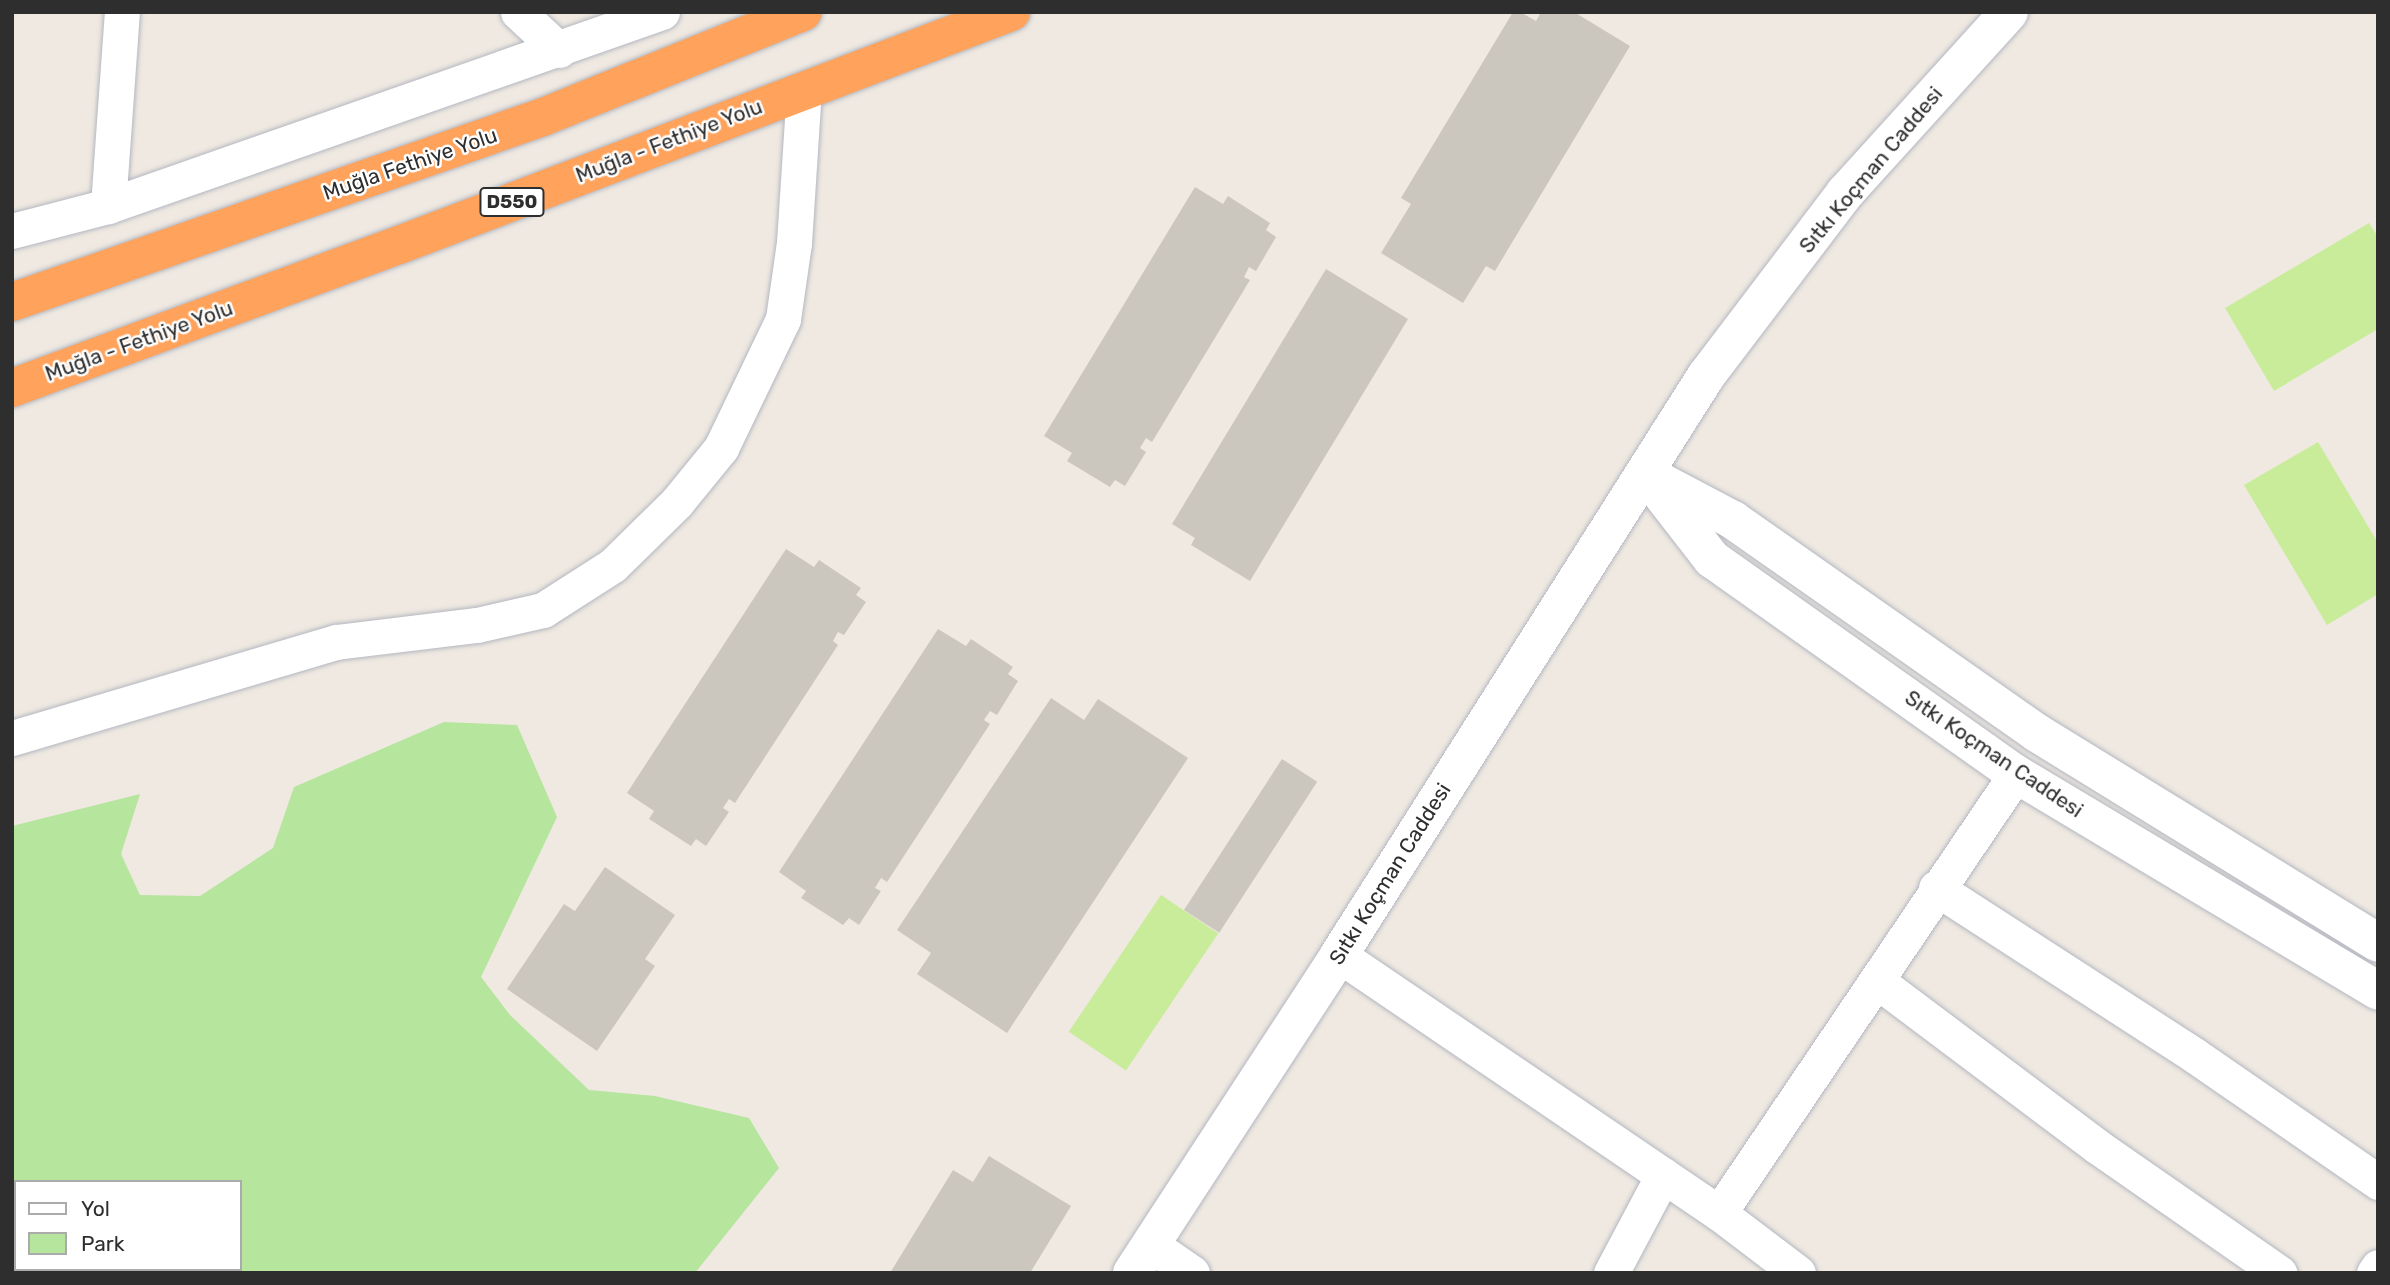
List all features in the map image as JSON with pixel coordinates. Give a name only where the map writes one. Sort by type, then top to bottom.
[{"type":"highway","name":"Muğla Fethiye Yolu","points":[[12,302],[543,117],[803,12]]},
{"type":"highway","name":"Muğla - Fethiye Yolu","points":[[12,388],[399,245],[1011,12]]},
{"type":"street","points":[[108,206],[122,12]]},
{"type":"street","points":[[518,12],[559,50]]},
{"type":"street","points":[[12,231],[108,206],[662,12]]},
{"type":"street","name":"Sıtkı Koçman Caddesi","points":[[1141,1258],[1339,955],[1706,376],[1845,193],[2009,12]]},
{"type":"street","points":[[12,738],[335,642],[477,625],[543,610],[613,565],[677,502],[721,448],[783,318],[794,243],[804,89]]},
{"type":"street","name":"Sıtkı Koçman Caddesi","points":[[1646,474],[1712,559],[2016,774],[2378,991]]},
{"type":"street","name":"Sıtkı Koçman Caddesi","points":[[1646,474],[1732,520],[2037,733],[2378,943]]},
{"type":"street","points":[[1719,1213],[1877,981],[1936,888],[2016,774]]},
{"type":"street","points":[[1936,888],[2194,1055],[2378,1182]]},
{"type":"street","points":[[1339,955],[1719,1213],[1798,1273]]},
{"type":"street","points":[[1877,981],[2098,1147],[2279,1273]]},
{"type":"street","points":[[1611,1273],[1663,1175]]},
{"type":"street","points":[[1141,1258],[1192,1273]]},
{"type":"street","points":[[2374,1273],[2378,1266]]},
{"type":"green space","points":[[2369,223],[2378,237],[2378,329],[2274,391],[2225,308]]},
{"type":"green space","points":[[2318,442],[2378,543],[2378,594],[2327,625],[2244,485]]},
{"type":"green space","points":[[444,722],[517,725],[557,817],[481,977],[510,1015],[589,1090],[655,1096],[749,1118],[779,1168],[695,1273],[12,1273],[12,826],[140,794],[121,854],[140,895],[200,896],[273,848],[294,787]]},
{"type":"green space","points":[[1161,895],[1218,934],[1126,1070],[1069,1032]]},
{"type":"building","points":[[1513,12],[1520,12],[1536,21],[1541,12],[1574,12],[1630,46],[1495,271],[1486,266],[1463,303],[1381,253],[1411,204],[1401,198]]},
{"type":"building","points":[[1195,187],[1223,204],[1228,196],[1270,223],[1266,230],[1276,237],[1256,271],[1249,267],[1244,277],[1250,280],[1152,442],[1146,438],[1140,448],[1146,452],[1125,486],[1115,480],[1110,487],[1067,461],[1072,453],[1044,436]]},
{"type":"building","points":[[1326,269],[1408,319],[1250,581],[1191,545],[1195,538],[1172,524]]},
{"type":"building","points":[[786,549],[814,567],[819,560],[861,588],[856,595],[866,602],[844,635],[838,632],[833,641],[838,645],[735,803],[729,799],[723,808],[729,812],[706,846],[696,839],[691,846],[649,819],[654,811],[627,793]]},
{"type":"building","points":[[938,629],[966,646],[971,639],[1013,667],[1008,674],[1018,681],[997,715],[990,711],[984,720],[990,724],[887,882],[881,878],[875,888],[881,891],[859,925],[849,918],[843,925],[801,898],[806,891],[779,872]]},
{"type":"building","points":[[1051,698],[1084,720],[1098,699],[1188,758],[1007,1033],[917,974],[931,953],[897,930]]},
{"type":"building","points":[[1282,759],[1317,782],[1219,933],[1184,910]]},
{"type":"building","points":[[605,867],[675,915],[645,959],[655,966],[597,1051],[507,989],[564,904],[575,911]]},
{"type":"building","points":[[989,1156],[1071,1206],[1030,1273],[890,1273],[953,1170],[973,1182]]}]
